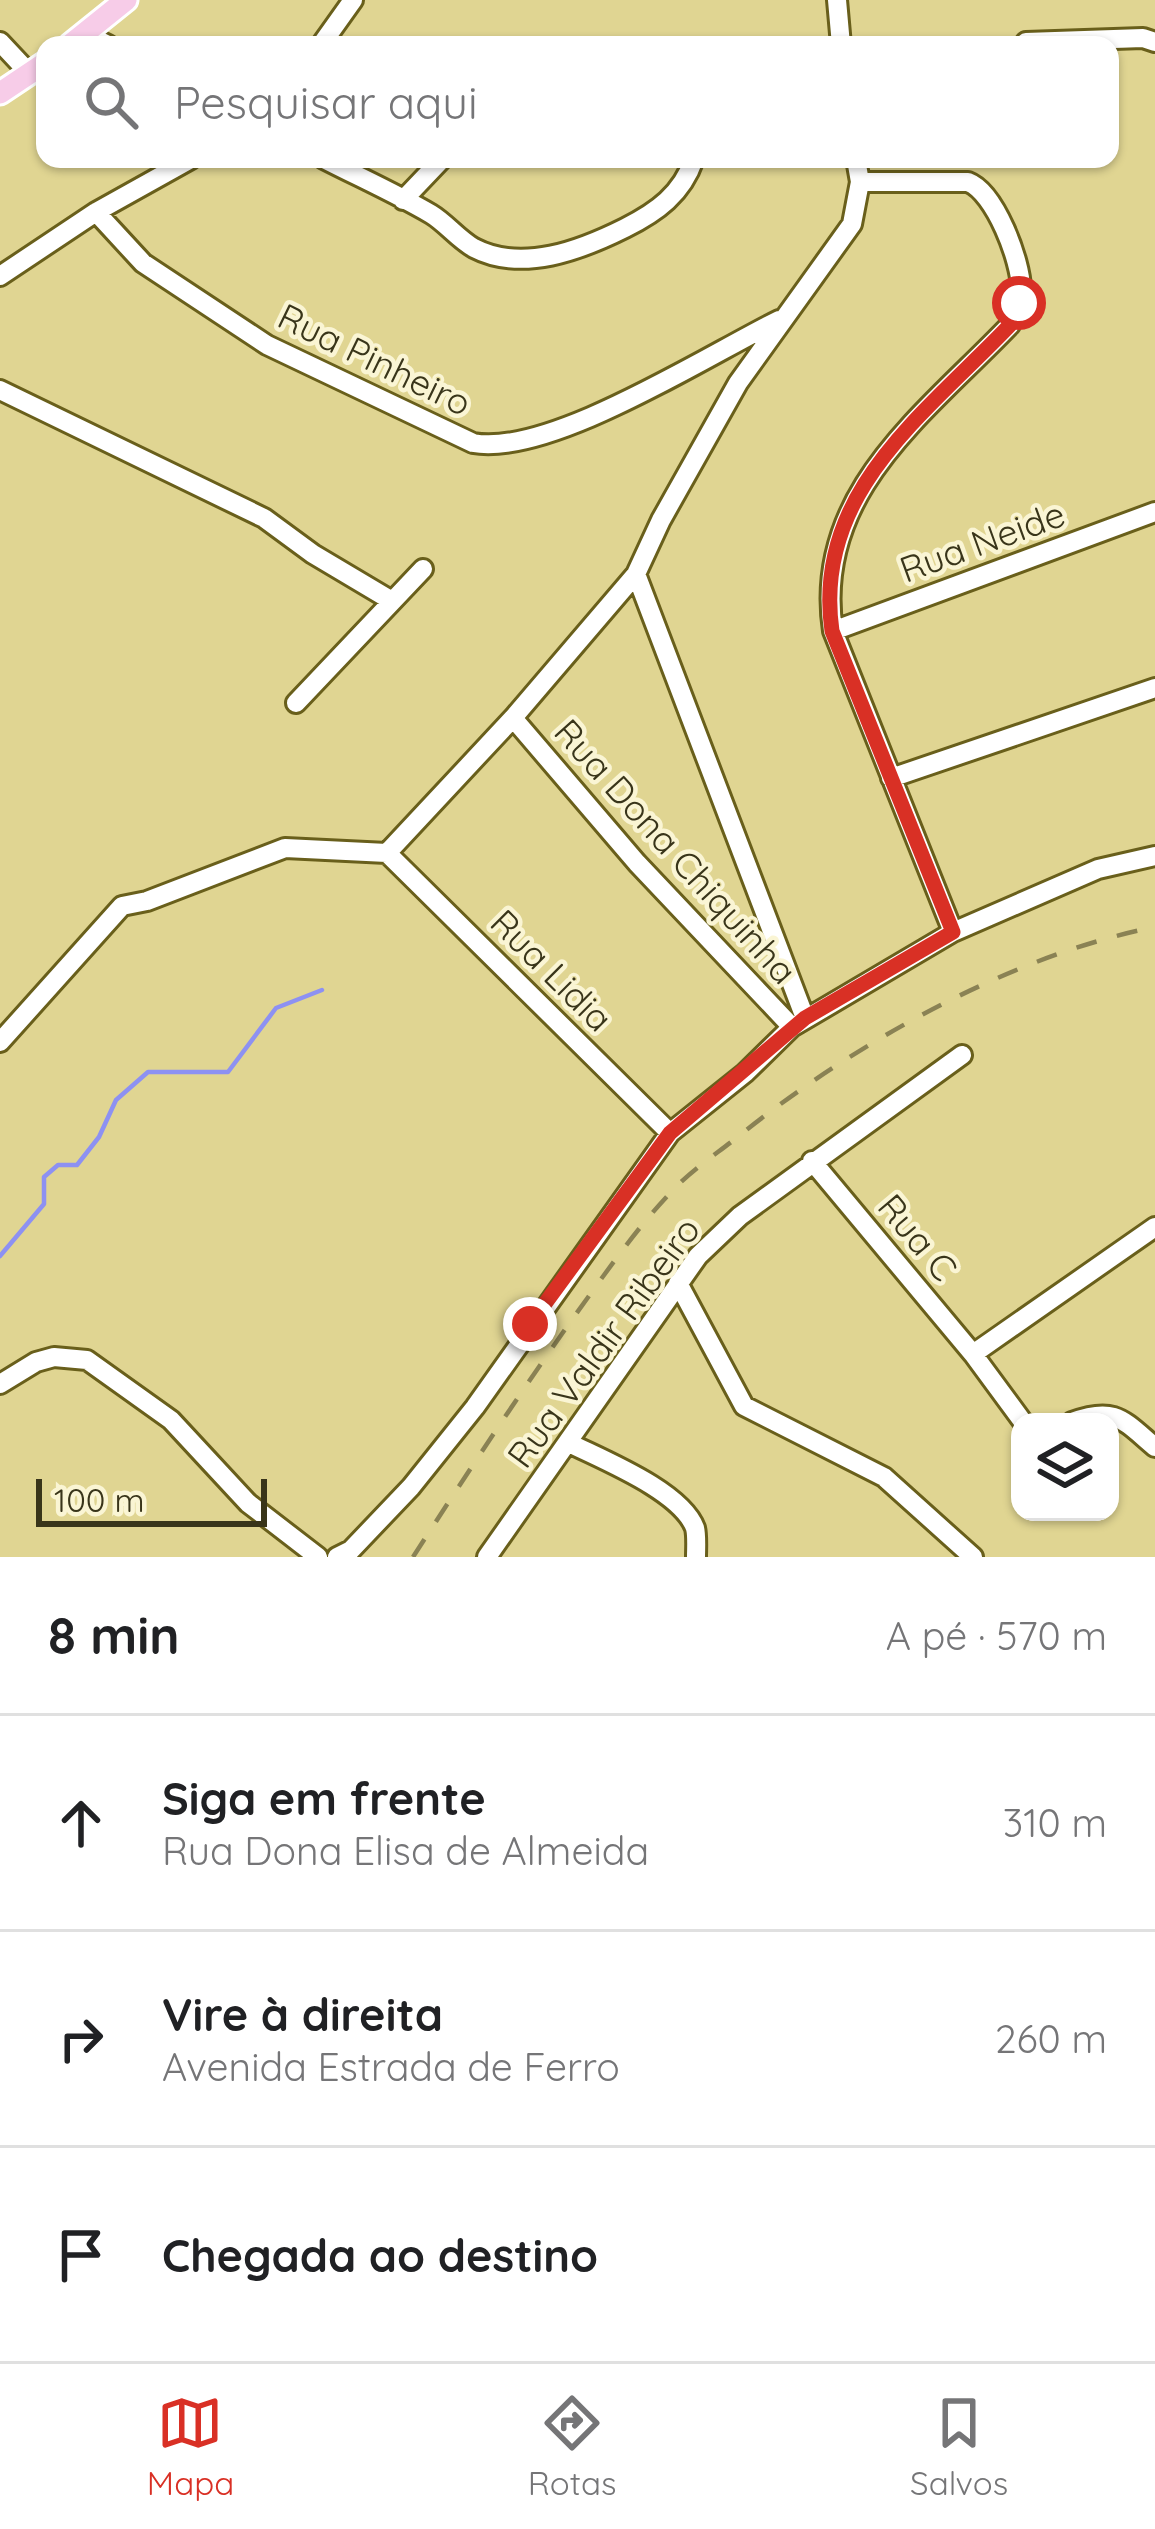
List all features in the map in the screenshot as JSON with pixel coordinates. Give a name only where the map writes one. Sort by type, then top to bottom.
[{"type":"main road","points":[[81,36],[116,3]]},
{"type":"main road","points":[[0,93],[36,70]]},
{"type":"street","points":[[327,36],[353,0]]},
{"type":"street","points":[[837,0],[840,36]]},
{"type":"street","points":[[1119,39],[1155,42]]},
{"type":"street","points":[[0,42],[36,68]]},
{"type":"street","points":[[0,276],[96,212],[175,168]]},
{"type":"street","points":[[341,168],[433,215],[473,248],[499,257],[551,256],[610,236],[656,211],[688,178],[691,168]]},
{"type":"street","points":[[403,200],[433,168]]},
{"type":"street","points":[[0,1042],[122,906],[147,901],[285,848],[388,853],[637,574],[661,520],[738,383],[844,239],[857,207],[858,168]]},
{"type":"street","points":[[860,182],[968,182],[983,189],[1019,271],[1021,289],[1010,325],[893,442],[860,489],[828,585],[832,631],[953,932]]},
{"type":"street","name":"Rua Pinheiro","points":[[96,212],[143,262],[267,345],[395,408],[489,446],[514,446],[557,433],[784,318]]},
{"type":"street","points":[[0,390],[264,518],[392,601]]},
{"type":"street","name":"Rua Neide","points":[[832,631],[1155,512]]},
{"type":"street","points":[[296,704],[423,569]]},
{"type":"street","points":[[637,574],[798,1022]]},
{"type":"street","points":[[891,778],[1155,688]]},
{"type":"street","name":"Rua Dona Chiquinha","points":[[513,718],[637,863],[798,1022]]},
{"type":"street","name":"Rua Lidia","points":[[388,853],[670,1133]]},
{"type":"street","points":[[337,1557],[351,1550],[411,1487],[475,1407],[670,1133],[745,1073],[798,1022],[953,932],[1098,869],[1155,856]]},
{"type":"street","name":"Rua Valdir Ribeiro","points":[[487,1557],[698,1256],[740,1216],[812,1161],[962,1055]]},
{"type":"street","name":"Rua C","points":[[812,1161],[1016,1413]]},
{"type":"street","points":[[973,1354],[1155,1227]]},
{"type":"street","points":[[678,1282],[744,1406],[884,1478],[973,1557]]},
{"type":"street","points":[[0,1384],[36,1362],[69,1356],[87,1360],[170,1420],[248,1502],[310,1551]]},
{"type":"street","points":[[1119,1418],[1155,1447]]},
{"type":"street","points":[[569,1443],[629,1472],[680,1506],[695,1529],[696,1557]]},
{"type":"waterway","points":[[0,1256],[44,1204],[44,1177],[58,1165],[77,1165],[99,1137],[116,1100],[148,1072],[228,1072],[276,1008],[322,990]]},
{"type":"railway","points":[[413,1557],[600,1281],[650,1215],[691,1173],[828,1071],[933,1009],[1044,959],[1155,927]]},
{"type":"route","points":[[530,1324],[670,1133],[745,1073],[792,1027],[953,932],[832,631],[828,585],[847,520],[880,457],[1010,325],[1019,303]]}]
